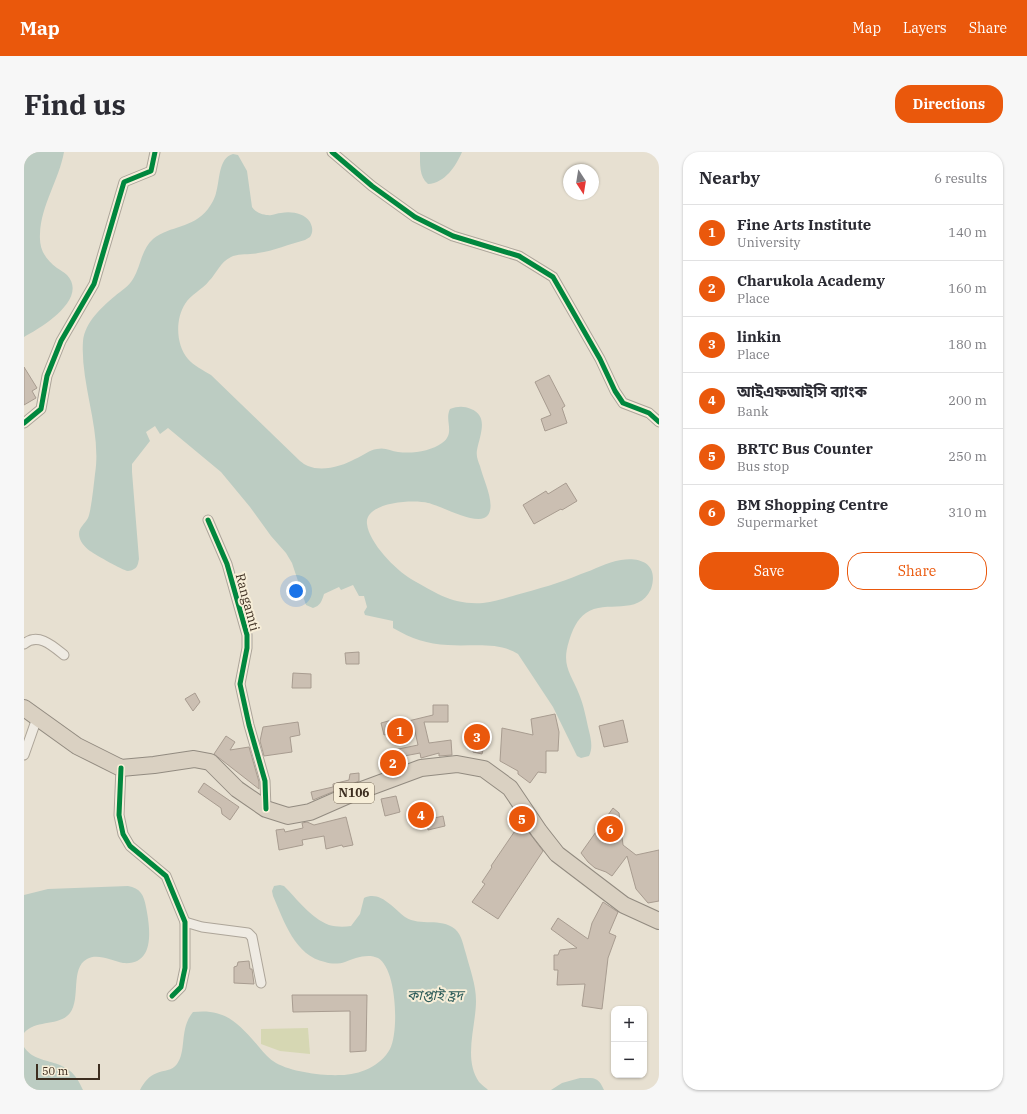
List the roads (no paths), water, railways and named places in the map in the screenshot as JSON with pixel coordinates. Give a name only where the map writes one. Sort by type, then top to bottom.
[{"type":"highway","points":[[24,708],[77,746],[121,768]]},
{"type":"highway","name":"N106","points":[[121,768],[194,759],[210,762],[237,789],[266,809],[288,816],[310,812],[351,794],[421,768],[457,764],[484,769],[510,788],[539,831],[557,854],[624,904],[659,922]]},
{"type":"street","points":[[24,422],[41,410],[47,376],[61,341],[94,284],[124,182],[151,171],[156,152]]},
{"type":"street","points":[[332,152],[372,186],[415,217],[453,236],[519,256],[553,277],[600,359],[615,391],[623,403],[649,413],[659,422]]},
{"type":"street","name":"Rangamti","points":[[208,520],[227,564],[247,635],[247,648],[240,684],[249,725],[265,781],[266,809]]},
{"type":"street","points":[[24,644],[28,641],[36,639],[48,642],[64,654]]},
{"type":"street","points":[[24,755],[37,718]]},
{"type":"street","points":[[121,768],[119,815],[123,834],[130,846],[166,876],[185,922],[185,968],[181,987],[172,996]]},
{"type":"street","points":[[185,922],[202,927],[248,933],[252,938],[260,983]]},
{"type":"water","points":[[24,152],[64,152],[62,162],[43,213],[40,239],[42,249],[46,257],[53,265],[67,275],[72,284],[72,294],[68,303],[60,312],[41,327],[24,337]]},
{"type":"water","points":[[420,152],[462,152],[457,163],[445,177],[440,181],[428,184],[423,178],[422,174]]},
{"type":"water","points":[[233,154],[238,155],[247,171],[253,209],[266,215],[289,212],[297,213],[310,222],[312,232],[310,237],[305,240],[264,252],[234,256],[224,262],[212,278],[187,301],[182,310],[178,325],[178,332],[181,347],[188,359],[211,375],[300,461],[307,466],[314,468],[339,466],[371,451],[380,449],[404,453],[427,450],[438,446],[446,439],[448,435],[448,418],[450,409],[466,407],[477,412],[482,421],[477,454],[490,498],[491,505],[488,515],[477,519],[459,515],[434,505],[421,502],[402,502],[381,507],[373,511],[368,517],[367,524],[373,539],[391,563],[411,579],[445,597],[472,603],[491,602],[541,588],[621,560],[628,559],[641,561],[650,568],[653,580],[651,589],[645,597],[638,603],[603,607],[586,613],[577,622],[570,637],[566,657],[570,675],[585,712],[591,744],[589,756],[581,758],[577,756],[553,707],[518,654],[502,647],[440,644],[413,638],[393,628],[393,621],[365,615],[364,612],[367,607],[364,596],[359,596],[353,585],[341,590],[339,587],[324,594],[320,603],[313,608],[306,605],[292,563],[286,553],[221,472],[168,428],[160,434],[155,426],[146,432],[150,441],[132,464],[139,559],[138,565],[133,570],[128,571],[120,568],[90,551],[81,541],[79,532],[89,515],[96,458],[96,441],[83,357],[84,334],[91,321],[100,310],[131,282],[149,243],[167,231],[195,220],[208,209],[215,195],[222,165],[228,156]]},
{"type":"water","points":[[128,886],[136,888],[141,893],[145,903],[149,925],[146,952],[141,958],[134,962],[123,963],[100,957],[91,957],[87,959],[82,963],[79,969],[75,1000],[70,1013],[60,1020],[35,1026],[24,1033],[24,895],[48,889]]},
{"type":"water","name":"কাপ্তাই হ্রদ","points":[[274,886],[284,886],[316,918],[329,925],[340,927],[351,926],[360,914],[364,898],[375,896],[386,901],[405,917],[411,920],[443,923],[455,929],[462,940],[475,989],[476,1001],[471,1053],[474,1073],[479,1082],[488,1090],[140,1090],[149,1078],[170,1069],[177,1064],[182,1052],[186,1025],[193,1012],[204,1011],[223,1015],[231,1019],[245,1031],[271,1060],[290,1069],[326,1075],[348,1075],[375,1065],[386,1055],[393,1041],[395,1016],[393,987],[384,964],[378,958],[366,956],[335,964],[325,962],[306,953],[298,945],[286,926],[273,896],[272,891]]},
{"type":"water","points":[[24,1047],[30,1054],[62,1066],[70,1071],[77,1078],[83,1090],[24,1090]]},
{"type":"water","points":[[580,1078],[597,1080],[600,1082],[604,1090],[551,1090],[562,1083]]},
{"type":"place","name":"Fine Arts Institute","points":[[400,731]]},
{"type":"place","name":"linkin","points":[[477,737]]},
{"type":"place","name":"Charukola Academy","points":[[393,763]]},
{"type":"place","name":"আইএফআইসি ব্যাংক","points":[[421,815]]},
{"type":"place","name":"BRTC Bus Counter","points":[[522,819]]},
{"type":"place","name":"BM Shopping Centre","points":[[610,829]]}]
